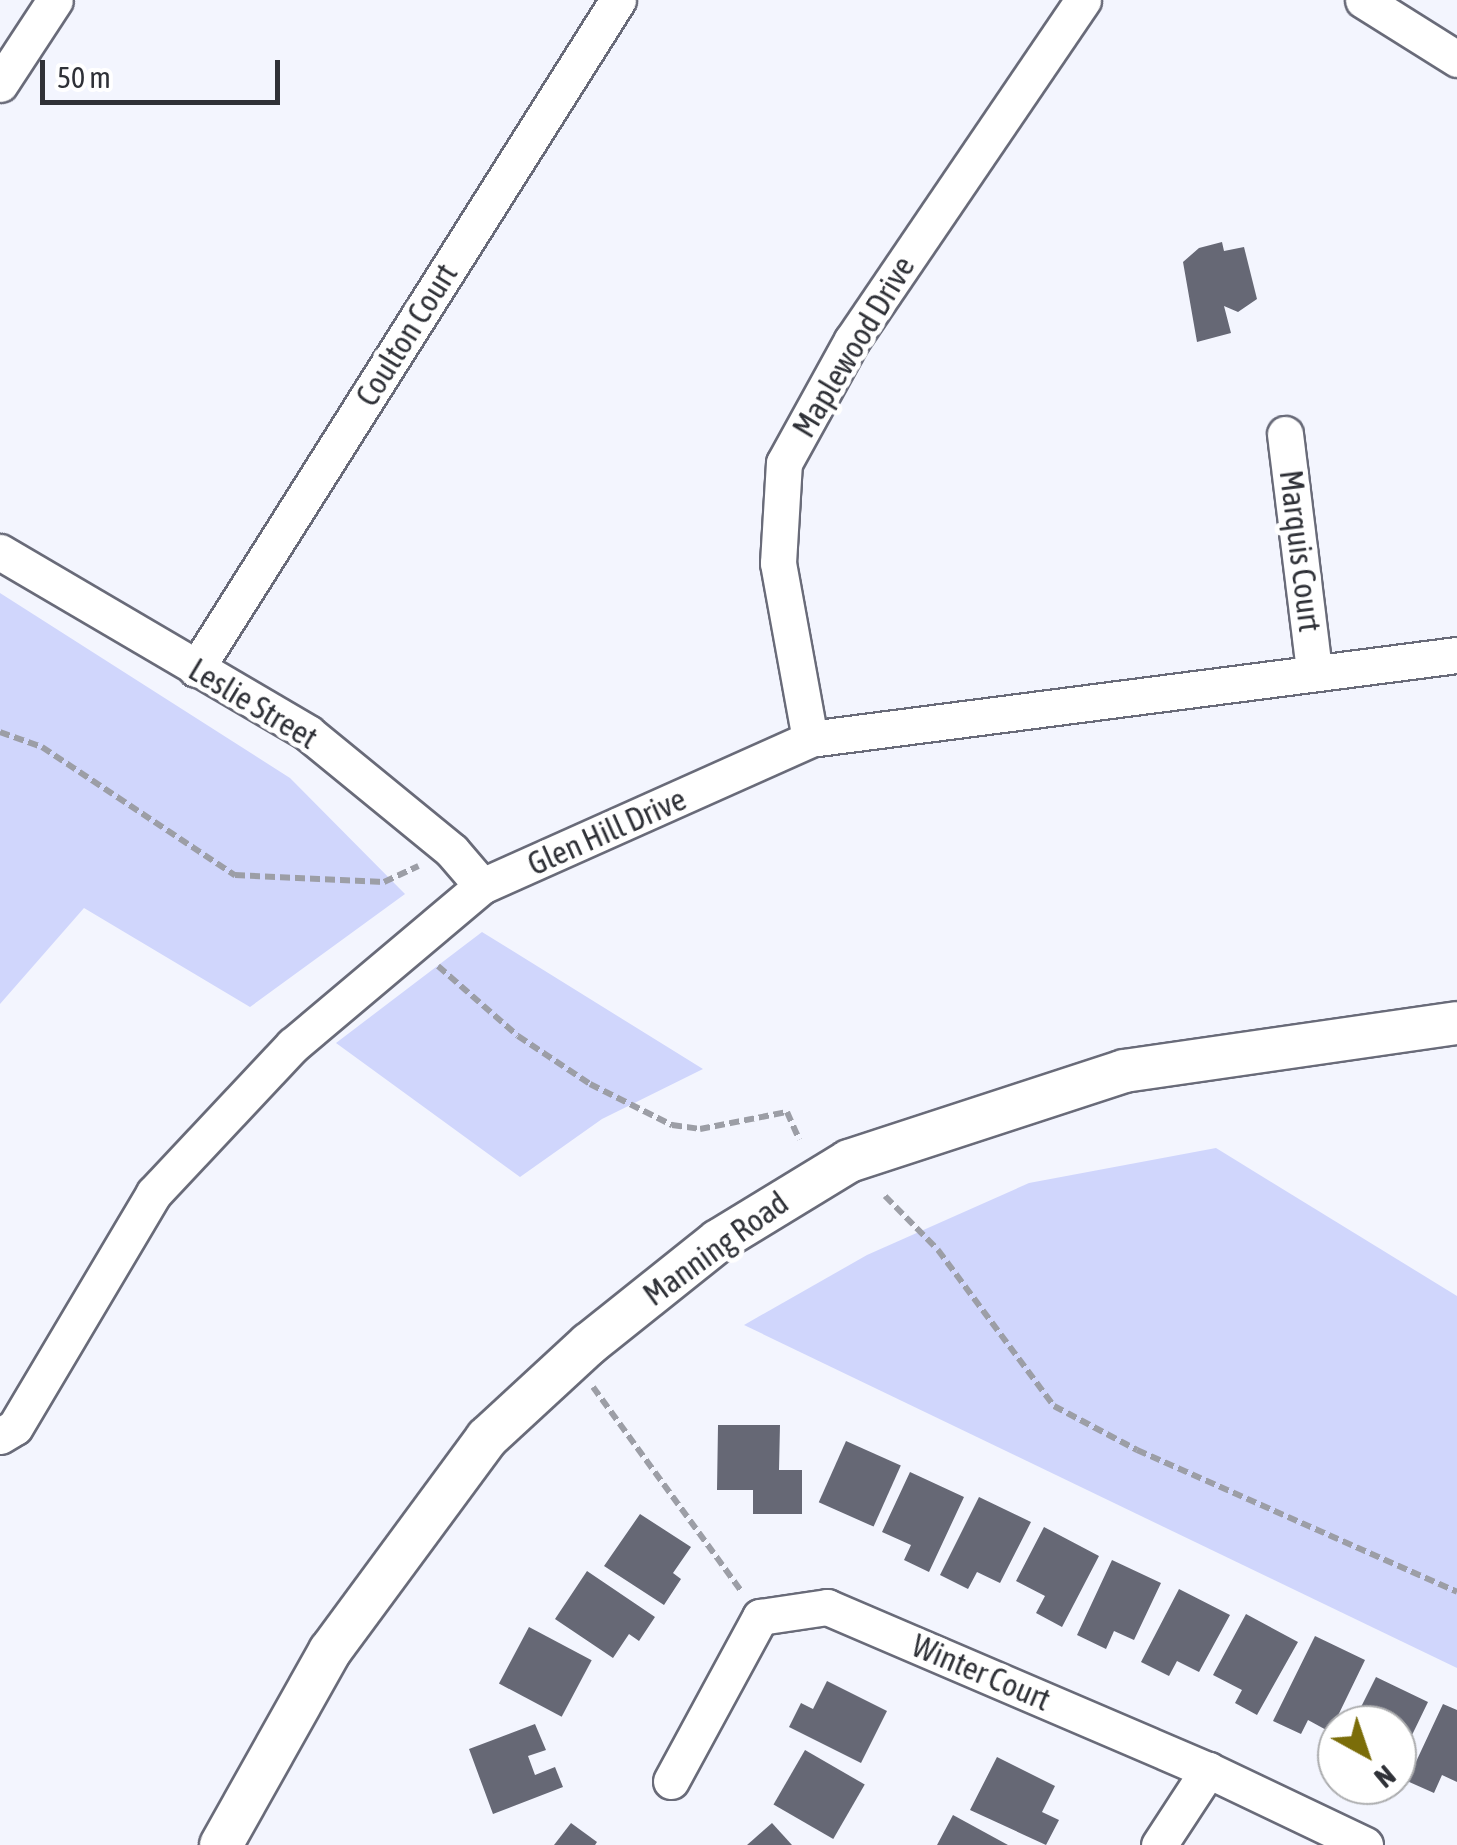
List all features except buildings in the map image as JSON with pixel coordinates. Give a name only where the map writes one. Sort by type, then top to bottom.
[{"type":"main road","name":"Manning Road","points":[[220,1845],[330,1651],[487,1438],[589,1344],[718,1241],[849,1161],[1124,1071],[1457,1023]]},
{"type":"street","points":[[0,84],[55,0]]},
{"type":"street","name":"Coulton Court","points":[[196,669],[618,0]]},
{"type":"street","name":"Maplewood Drive","points":[[810,739],[778,563],[784,463],[852,340],[1082,0]]},
{"type":"street","points":[[1363,0],[1457,59]]},
{"type":"street","name":"Marquis Court","points":[[1285,434],[1314,669]]},
{"type":"street","name":"Leslie Street","points":[[0,552],[308,733],[452,851],[482,886]]},
{"type":"street","name":"Glen Hill Drive","points":[[0,1436],[14,1427],[154,1194],[293,1045],[482,886],[810,739],[1314,669],[1457,655]]},
{"type":"street","name":"Winter Court","points":[[760,1617],[827,1608],[1208,1770],[1366,1845]]},
{"type":"street","points":[[671,1781],[760,1617]]},
{"type":"street","points":[[1159,1845],[1208,1770]]},
{"type":"path","points":[[0,732],[42,746],[235,875],[384,882],[452,851]]},
{"type":"path","points":[[429,958],[518,1036],[590,1084],[672,1124],[700,1129],[787,1112],[799,1139]]},
{"type":"path","points":[[888,1198],[938,1250],[1054,1406],[1137,1450],[1457,1592]]},
{"type":"path","points":[[595,1389],[760,1617]]},
{"type":"shaded area","points":[[0,593],[290,778],[405,894],[250,1007],[84,908],[0,1004]]},
{"type":"shaded area","points":[[482,932],[703,1069],[602,1119],[520,1177],[336,1043]]},
{"type":"shaded area","points":[[1216,1148],[1457,1296],[1457,1668],[744,1325],[867,1255],[1029,1183]]}]
